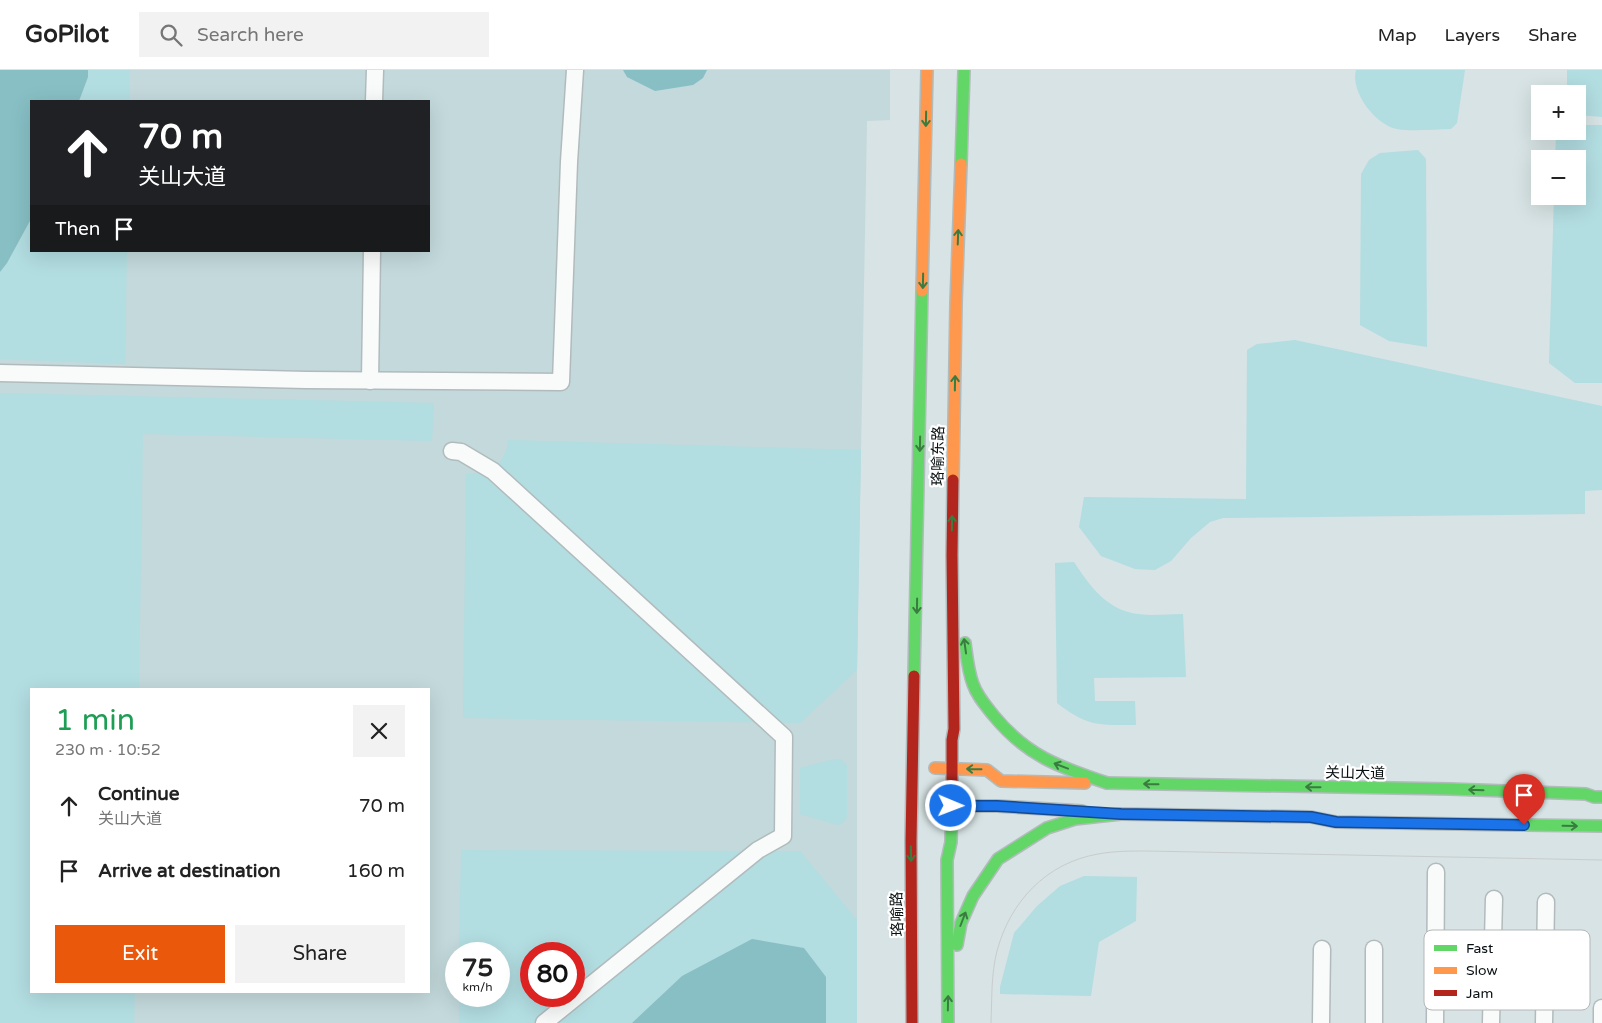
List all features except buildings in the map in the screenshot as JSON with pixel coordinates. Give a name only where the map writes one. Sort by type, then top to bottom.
[{"type":"main road","name":"珞喻东路","points":[[912,805],[927,70]]},
{"type":"main road","name":"珞喻东路","points":[[949,984],[947,860],[951,842],[952,740],[954,729],[952,555],[956,303],[964,70]]},
{"type":"main road","points":[[952,555],[968,668],[975,688],[1002,725],[1016,739],[1043,760],[1107,784]]},
{"type":"main road","name":"关山大道","points":[[914,768],[987,770],[1001,781],[1450,789],[1586,794],[1602,797]]},
{"type":"main road","points":[[912,805],[997,806],[1121,814],[1311,817],[1336,822],[1602,826]]},
{"type":"main road","name":"珞喻路","points":[[912,805],[912,1023]]},
{"type":"main road","points":[[948,1023],[949,984],[961,923],[973,896],[998,859],[1048,828],[1076,819],[1121,814]]},
{"type":"street","points":[[374,100],[375,70]]},
{"type":"street","points":[[0,372],[370,381],[561,382],[569,162],[575,70]]},
{"type":"street","points":[[370,381],[372,252]]},
{"type":"street","points":[[452,451],[461,452],[493,471],[784,737],[783,836],[758,850],[544,1023]]},
{"type":"street","points":[[1436,872],[1436,930]]},
{"type":"street","points":[[1493,930],[1494,899]]},
{"type":"street","points":[[1546,902],[1546,930]]},
{"type":"street","points":[[1322,949],[1322,1023]]},
{"type":"street","points":[[1374,949],[1374,1023]]},
{"type":"street","points":[[1602,1008],[1602,1023]]},
{"type":"street","points":[[1435,1010],[1435,1023]]},
{"type":"street","points":[[1491,1010],[1491,1023]]},
{"type":"street","points":[[1544,1010],[1544,1023]]},
{"type":"shaded area","points":[[0,70],[890,70],[890,120],[867,121],[857,670],[857,1023],[0,1023]]},
{"type":"shaded area","points":[[0,70],[88,70],[88,77],[79,100],[30,100],[30,221],[0,272]]},
{"type":"shaded area","points":[[88,70],[130,70],[130,100],[79,100],[88,77]]},
{"type":"shaded area","points":[[623,70],[707,70],[703,78],[693,85],[655,91],[627,77]]},
{"type":"shaded area","points":[[1356,70],[1465,70],[1457,123],[1451,129],[1410,130],[1389,126],[1380,121],[1366,106],[1357,88]]},
{"type":"shaded area","points":[[1567,70],[1602,70],[1602,117],[1586,116],[1586,85],[1567,85]]},
{"type":"shaded area","points":[[1586,125],[1602,125],[1602,383],[1575,383],[1549,363],[1554,205],[1586,205],[1586,150],[1555,150],[1556,140],[1586,140]]},
{"type":"shaded area","points":[[1418,150],[1426,159],[1427,347],[1389,341],[1360,325],[1361,174],[1369,160],[1380,153]]},
{"type":"shaded area","points":[[30,221],[30,252],[127,252],[125,364],[0,359],[0,272]]},
{"type":"shaded area","points":[[1295,340],[1602,406],[1602,490],[1585,491],[1585,514],[1223,518],[1210,522],[1191,538],[1171,561],[1155,570],[1135,569],[1101,556],[1079,527],[1084,497],[1246,499],[1247,350],[1257,344]]},
{"type":"shaded area","points":[[0,393],[434,403],[432,441],[143,434],[139,688],[30,688],[30,993],[135,993],[134,1023],[0,1023]]},
{"type":"shaded area","points":[[508,440],[861,450],[857,670],[800,723],[463,718],[466,474],[493,471],[503,457]]},
{"type":"shaded area","points":[[1074,562],[1096,592],[1119,609],[1141,614],[1183,614],[1186,677],[1094,678],[1095,701],[1135,701],[1136,725],[1112,725],[1086,721],[1057,703],[1055,563]]},
{"type":"shaded area","points":[[840,759],[847,765],[847,817],[843,823],[838,825],[800,814],[800,768]]},
{"type":"shaded area","points":[[461,850],[800,851],[857,920],[857,1023],[826,1023],[826,977],[682,976],[632,1023],[459,1023],[459,1007],[510,1007],[510,942],[459,942]]},
{"type":"shaded area","points":[[1084,876],[1137,877],[1136,921],[1099,942],[1091,996],[1000,994],[1000,987],[1014,933],[1037,906],[1060,886]]},
{"type":"shaded area","points":[[752,939],[804,948],[826,977],[826,1023],[632,1023],[682,976]]},
{"type":"tram line","points":[[991,1023],[995,960],[1003,933],[1011,916],[1021,901],[1047,876],[1062,866],[1079,859],[1110,852],[1147,851],[1602,860]]},
{"type":"traffic: fast","points":[[961,164],[964,70]]},
{"type":"traffic: fast","points":[[914,676],[922,291]]},
{"type":"traffic: fast","points":[[965,643],[971,679],[979,697],[1006,730],[1032,751],[1045,758],[1107,783]]},
{"type":"traffic: fast","points":[[1107,783],[1450,789],[1586,794],[1602,797]]},
{"type":"traffic: fast","points":[[948,1023],[947,860],[951,842],[952,789]]},
{"type":"traffic: fast","points":[[957,945],[961,923],[973,896],[998,859],[1047,828],[1075,819],[1121,814]]},
{"type":"traffic: fast","points":[[1517,825],[1602,826]]},
{"type":"traffic: slow","points":[[922,291],[927,70]]},
{"type":"traffic: slow","points":[[953,480],[961,164]]},
{"type":"traffic: slow","points":[[935,768],[987,770],[1001,781],[1085,783]]},
{"type":"traffic: slow","points":[[933,806],[997,806],[1082,811]]},
{"type":"traffic: slow","points":[[1121,814],[1311,817],[1336,822],[1517,825]]},
{"type":"traffic: jam","points":[[952,789],[952,740],[954,729],[953,480]]},
{"type":"traffic: jam","points":[[912,1023],[911,841],[914,676]]},
{"type":"route","points":[[951,806],[997,806],[1121,814],[1218,817],[1311,817],[1336,822],[1524,825]]}]
